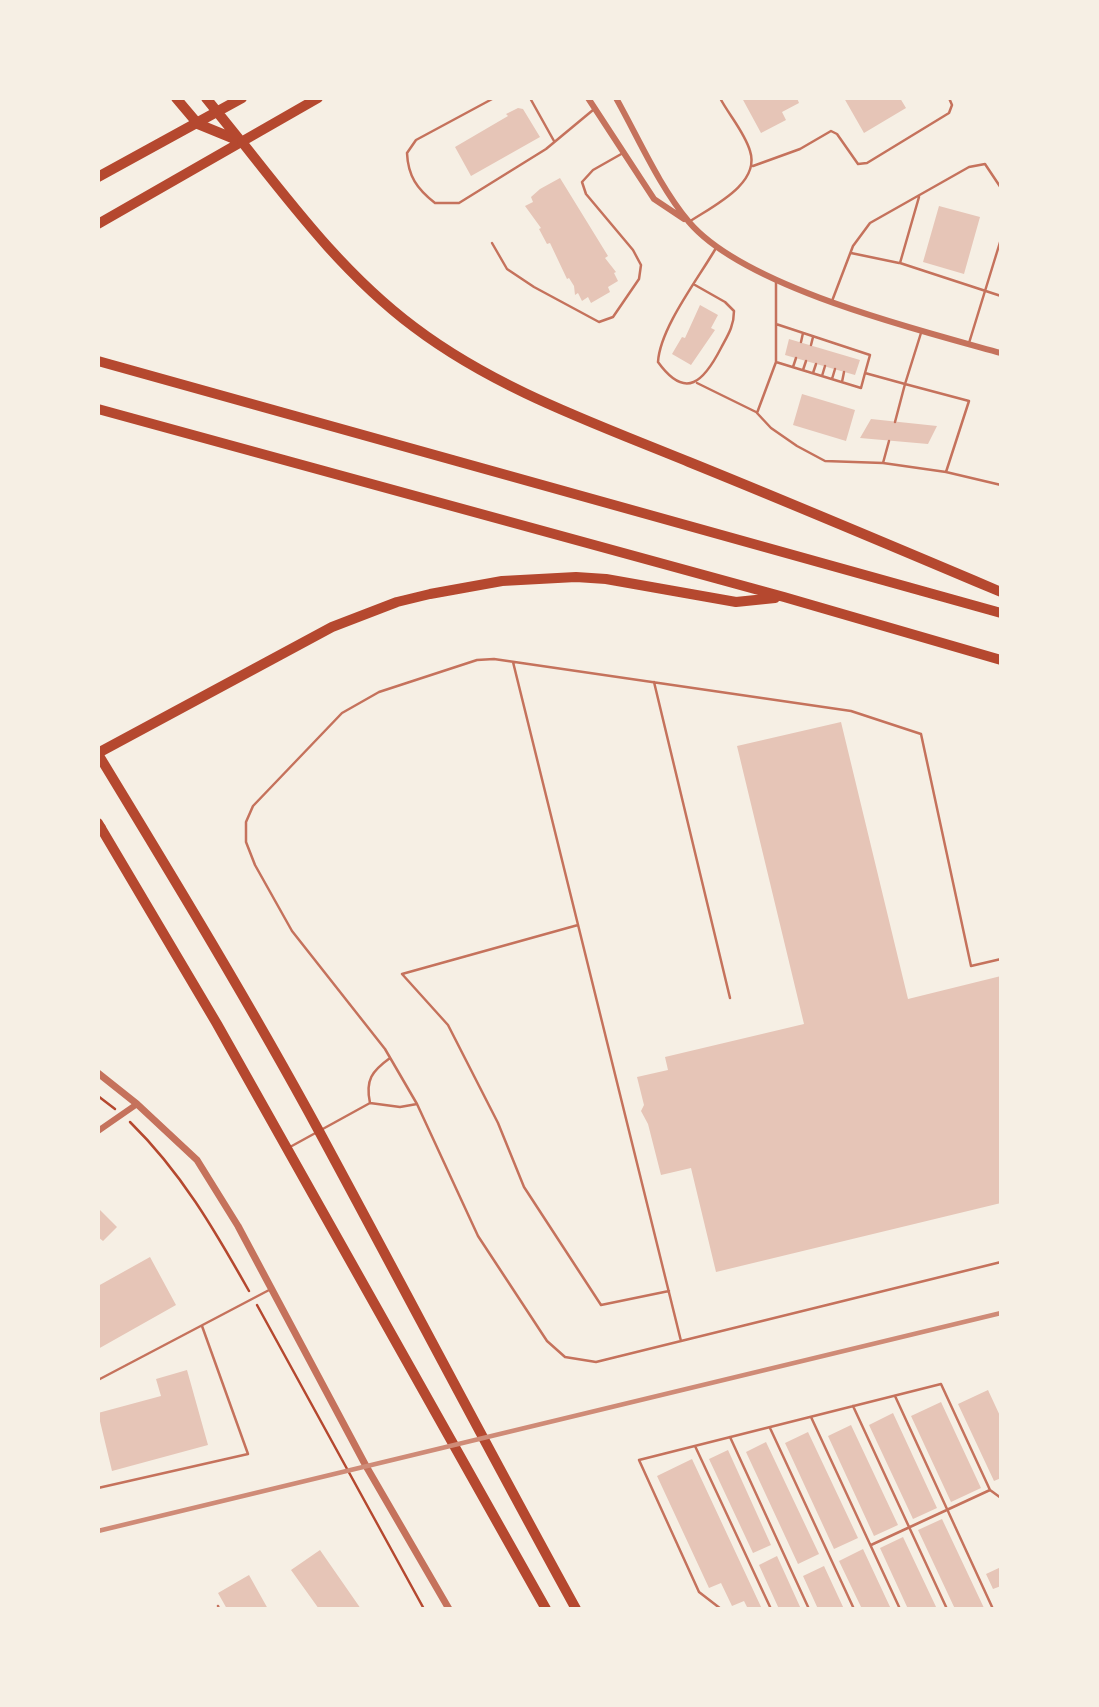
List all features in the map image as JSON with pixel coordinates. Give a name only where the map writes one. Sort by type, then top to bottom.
[{"type":"highway","points":[[242,142],[307,225],[375,296],[454,355],[496,380],[1001,593]]},
{"type":"highway","points":[[98,361],[1001,613]]},
{"type":"highway","points":[[98,409],[784,597],[1001,660]]},
{"type":"highway","points":[[98,753],[332,627],[397,602],[430,594],[502,581],[576,577],[606,579],[736,602],[784,597]]},
{"type":"main road","points":[[176,98],[198,124],[242,142]]},
{"type":"main road","points":[[206,98],[242,142]]},
{"type":"main road","points":[[98,177],[242,98]]},
{"type":"main road","points":[[98,224],[318,98]]},
{"type":"main road","points":[[98,753],[216,949],[320,1132],[452,1384],[576,1609]]},
{"type":"main road","points":[[99,826],[217,1024],[546,1609]]},
{"type":"street","points":[[588,98],[654,199],[689,222],[716,248],[776,278],[832,301],[1001,354]]},
{"type":"street","points":[[619,99],[663,184],[689,222]]},
{"type":"street","points":[[98,1073],[137,1104],[197,1160],[238,1226],[371,1475],[449,1609]]},
{"type":"street","points":[[98,1131],[137,1104]]},
{"type":"lane","points":[[494,98],[416,140],[407,153],[408,169],[418,190],[435,204],[459,203],[546,149],[594,109]]},
{"type":"lane","points":[[530,98],[554,141]]},
{"type":"lane","points":[[689,222],[744,181],[752,166],[750,150],[720,98]]},
{"type":"lane","points":[[752,166],[800,149],[831,131],[837,134],[858,164],[867,163],[949,113],[952,105],[949,98]]},
{"type":"lane","points":[[492,243],[507,269],[534,288],[599,322],[613,317],[639,279],[641,265],[633,250],[586,194],[582,182],[593,170],[623,153]]},
{"type":"lane","points":[[832,301],[851,253],[870,223],[969,167],[985,164],[1001,188]]},
{"type":"lane","points":[[900,263],[920,196]]},
{"type":"lane","points":[[968,344],[1001,239]]},
{"type":"lane","points":[[716,248],[659,347],[657,362],[667,375],[684,384],[697,383],[757,413],[771,428],[825,461],[883,463],[946,472],[1001,485]]},
{"type":"lane","points":[[851,253],[900,263],[1001,296]]},
{"type":"lane","points":[[757,413],[776,362],[776,278]]},
{"type":"lane","points":[[695,285],[725,302],[734,312],[734,323],[708,374],[697,383]]},
{"type":"lane","points":[[776,324],[870,355],[861,387],[776,362]]},
{"type":"lane","points":[[895,422],[922,329]]},
{"type":"lane","points":[[801,342],[803,333]]},
{"type":"lane","points":[[811,345],[813,337]]},
{"type":"lane","points":[[820,348],[823,340]]},
{"type":"lane","points":[[830,351],[832,343]]},
{"type":"lane","points":[[839,354],[841,346]]},
{"type":"lane","points":[[849,357],[851,349]]},
{"type":"lane","points":[[793,367],[796,358]]},
{"type":"lane","points":[[803,370],[806,361]]},
{"type":"lane","points":[[813,373],[816,364]]},
{"type":"lane","points":[[822,376],[825,366]]},
{"type":"lane","points":[[832,379],[835,369]]},
{"type":"lane","points":[[842,382],[844,372]]},
{"type":"lane","points":[[865,373],[969,401],[946,472]]},
{"type":"lane","points":[[883,463],[890,440]]},
{"type":"lane","points":[[1001,959],[971,966],[921,734],[850,711],[513,662],[477,660],[358,701],[342,713],[264,790],[246,822],[246,842],[255,865],[292,931],[364,1020],[390,1058],[417,1104],[478,1236],[547,1341],[565,1357],[596,1363],[1001,1262]]},
{"type":"lane","points":[[513,662],[681,1342]]},
{"type":"lane","points":[[654,682],[730,998]]},
{"type":"lane","points":[[578,925],[402,974],[448,1025],[498,1124],[524,1187],[601,1305],[669,1291]]},
{"type":"lane","points":[[370,1103],[367,1089],[372,1072],[390,1058]]},
{"type":"lane","points":[[287,1149],[370,1103],[400,1107],[417,1104]]},
{"type":"lane","points":[[98,1380],[271,1289]]},
{"type":"lane","points":[[98,1488],[248,1454],[202,1326]]},
{"type":"lane","points":[[721,1609],[699,1592],[639,1461],[941,1384],[990,1490],[1001,1498]]},
{"type":"lane","points":[[895,1395],[993,1609]]},
{"type":"lane","points":[[853,1406],[947,1609]]},
{"type":"lane","points":[[811,1417],[900,1609]]},
{"type":"lane","points":[[769,1427],[854,1609]]},
{"type":"lane","points":[[730,1437],[810,1609]]},
{"type":"lane","points":[[695,1446],[771,1609]]},
{"type":"lane","points":[[871,1545],[990,1490]]},
{"type":"path","points":[[98,1096],[123,1115],[179,1175],[203,1210],[424,1609]]},
{"type":"building","points":[[742,98],[797,98],[799,103],[782,112],[786,120],[761,133]]},
{"type":"building","points":[[844,98],[900,98],[906,108],[864,133]]},
{"type":"building","points":[[518,108],[523,109],[540,137],[471,176],[455,147]]},
{"type":"building","points":[[560,178],[608,256],[605,258],[616,272],[614,273],[618,281],[608,287],[610,292],[591,303],[588,297],[582,301],[578,293],[575,295],[574,286],[569,278],[567,279],[550,243],[547,244],[539,229],[541,228],[525,206],[533,202],[531,197],[540,189]]},
{"type":"building","points":[[939,206],[980,217],[964,274],[923,262]]},
{"type":"building","points":[[700,305],[718,315],[711,328],[715,330],[691,365],[672,354],[682,337],[685,338]]},
{"type":"building","points":[[789,339],[860,360],[855,375],[785,355]]},
{"type":"building","points":[[802,394],[855,410],[846,441],[793,425]]},
{"type":"building","points":[[871,419],[937,426],[928,444],[860,438]]},
{"type":"building","points":[[841,722],[908,999],[1001,976],[1001,1203],[716,1272],[691,1168],[661,1175],[648,1124],[641,1111],[644,1105],[637,1077],[668,1070],[665,1057],[804,1024],[737,746]]},
{"type":"building","points":[[98,1208],[117,1227],[103,1241],[98,1237]]},
{"type":"building","points":[[150,1257],[176,1305],[98,1349],[98,1286]]},
{"type":"building","points":[[187,1370],[208,1445],[112,1471],[98,1413],[161,1396],[156,1379]]},
{"type":"building","points":[[988,1390],[1001,1418],[1001,1478],[994,1481],[958,1404]]},
{"type":"building","points":[[941,1402],[981,1488],[951,1502],[911,1416]]},
{"type":"building","points":[[893,1413],[937,1508],[913,1519],[869,1425]]},
{"type":"building","points":[[851,1425],[898,1525],[874,1536],[828,1436]]},
{"type":"building","points":[[808,1432],[858,1538],[834,1549],[785,1443]]},
{"type":"building","points":[[766,1442],[819,1554],[798,1564],[746,1452]]},
{"type":"building","points":[[728,1450],[771,1545],[753,1553],[709,1459]]},
{"type":"building","points":[[692,1459],[762,1609],[748,1609],[744,1601],[732,1606],[721,1583],[709,1588],[657,1476]]},
{"type":"building","points":[[942,1519],[984,1608],[955,1609],[918,1530]]},
{"type":"building","points":[[903,1537],[937,1609],[908,1609],[880,1548]]},
{"type":"building","points":[[863,1549],[891,1609],[862,1609],[839,1561]]},
{"type":"building","points":[[320,1550],[361,1609],[319,1609],[291,1570]]},
{"type":"building","points":[[777,1556],[801,1609],[779,1609],[759,1565]]},
{"type":"building","points":[[824,1566],[844,1609],[818,1609],[803,1576]]},
{"type":"building","points":[[1001,1567],[1001,1586],[993,1589],[986,1574]]},
{"type":"building","points":[[249,1575],[268,1609],[227,1609],[218,1593]]},
{"type":"railway","points":[[98,1531],[1001,1313]]}]
